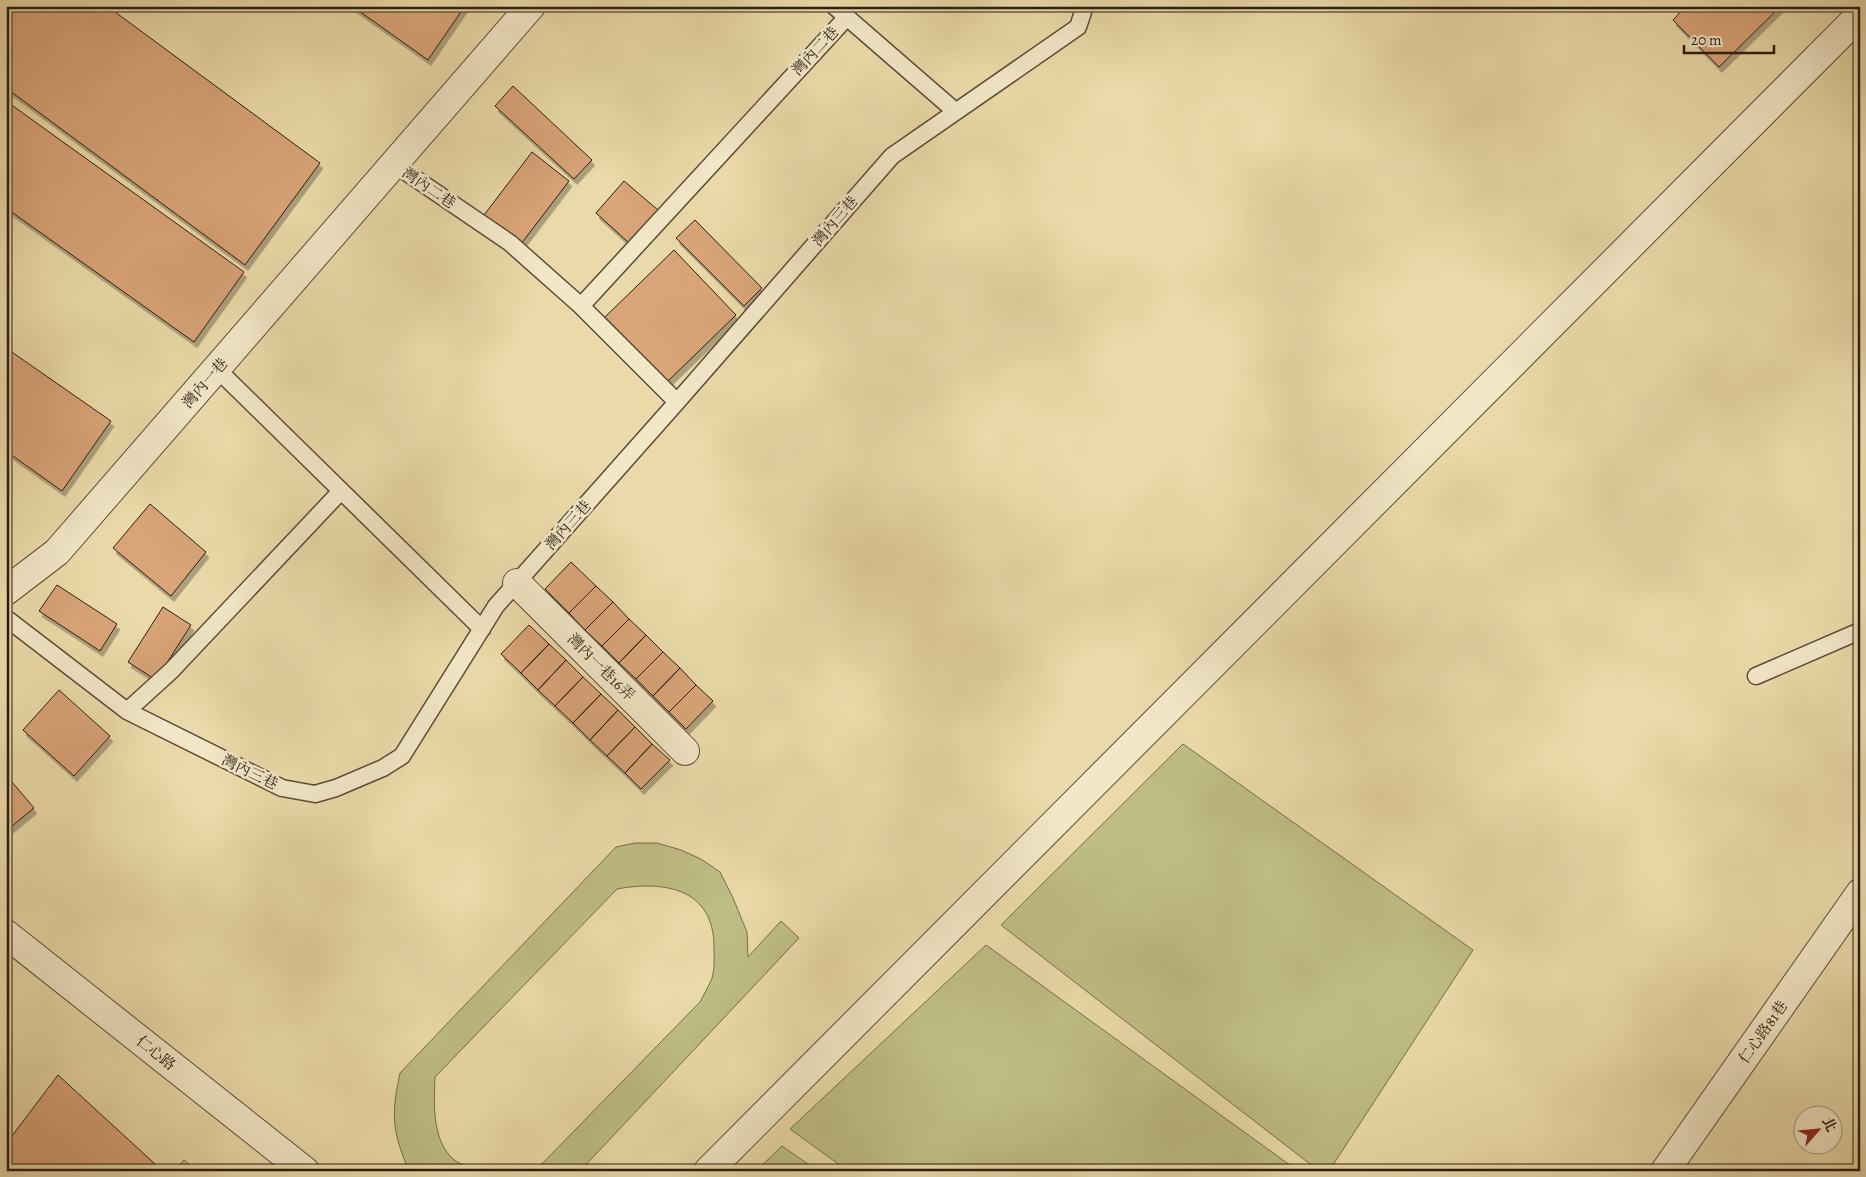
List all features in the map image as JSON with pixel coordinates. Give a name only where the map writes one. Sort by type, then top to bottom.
[{"type":"street","name":"灣內二巷","points":[[394,164],[531,6]]},
{"type":"street","points":[[708,1171],[1860,15]]},
{"type":"street","name":"灣內一巷","points":[[6,591],[57,552],[394,164]]},
{"type":"street","name":"灣內一巷16弄","points":[[517,582],[685,751]]},
{"type":"street","name":"仁心路81巷","points":[[1666,1171],[1860,893]]},
{"type":"street","name":"仁心路","points":[[6,934],[306,1171]]},
{"type":"lane","name":"灣內二巷","points":[[834,6],[955,111]]},
{"type":"lane","name":"灣內三巷","points":[[6,618],[127,711],[282,788],[316,794],[336,788],[384,768],[402,756],[496,606],[892,156],[1078,27],[1084,6]]},
{"type":"lane","name":"灣內二巷","points":[[581,306],[847,17]]},
{"type":"lane","name":"灣內二巷","points":[[394,164],[510,243],[581,306],[677,402]]},
{"type":"lane","points":[[217,369],[482,629]]},
{"type":"lane","points":[[127,711],[171,671],[341,491]]},
{"type":"lane","points":[[1756,676],[1860,631]]},
{"type":"shaded area","points":[[1183,744],[1473,950],[1329,1171],[1319,1171],[1001,925]]},
{"type":"shaded area","points":[[635,843],[657,843],[681,850],[701,859],[720,872],[747,932],[748,957],[781,921],[799,938],[580,1171],[535,1171],[700,1002],[712,978],[714,947],[712,927],[706,912],[696,901],[684,893],[669,888],[652,886],[617,889],[435,1077],[435,1118],[444,1148],[456,1161],[481,1171],[409,1171],[399,1145],[395,1123],[395,1100],[400,1073],[616,847]]},
{"type":"shaded area","points":[[986,945],[1298,1171],[848,1171],[790,1129]]},
{"type":"shaded area","points":[[782,1146],[818,1171],[756,1171]]},
{"type":"shaded area","points":[[184,1160],[197,1171],[174,1171]]},
{"type":"building","points":[[6,6],[107,6],[320,163],[245,265],[6,88]]},
{"type":"building","points":[[352,6],[465,6],[428,60]]},
{"type":"building","points":[[1686,6],[1781,6],[1719,67],[1673,20]]},
{"type":"building","points":[[513,86],[592,160],[574,179],[495,106]]},
{"type":"building","points":[[6,101],[244,272],[194,342],[6,208]]},
{"type":"building","points":[[532,152],[569,181],[518,248],[481,219]]},
{"type":"building","points":[[624,181],[658,210],[629,243],[596,213]]},
{"type":"building","points":[[695,220],[762,288],[744,306],[676,238]]},
{"type":"building","points":[[674,250],[736,315],[667,382],[605,317]]},
{"type":"building","points":[[6,348],[111,421],[62,491],[6,451]]},
{"type":"building","points":[[150,504],[206,552],[171,596],[113,548]]},
{"type":"building","points":[[571,562],[596,586],[569,613],[545,589]]},
{"type":"building","points":[[57,585],[117,624],[100,651],[39,611]]},
{"type":"building","points":[[596,586],[613,602],[585,630],[569,613]]},
{"type":"building","points":[[613,602],[629,619],[602,646],[585,630]]},
{"type":"building","points":[[163,607],[191,625],[156,680],[128,662]]},
{"type":"building","points":[[629,619],[646,635],[619,663],[602,646]]},
{"type":"building","points":[[529,625],[549,644],[521,673],[501,654]]},
{"type":"building","points":[[646,635],[663,652],[636,679],[619,663]]},
{"type":"building","points":[[549,644],[566,660],[538,690],[521,673]]},
{"type":"building","points":[[663,652],[680,668],[653,696],[636,679]]},
{"type":"building","points":[[566,660],[583,677],[555,706],[538,690]]},
{"type":"building","points":[[680,668],[696,685],[669,712],[653,696]]},
{"type":"building","points":[[583,677],[601,694],[573,723],[555,706]]},
{"type":"building","points":[[696,685],[713,701],[686,729],[669,712]]},
{"type":"building","points":[[59,690],[110,736],[74,776],[23,730]]},
{"type":"building","points":[[601,694],[618,710],[590,740],[573,723]]},
{"type":"building","points":[[618,710],[635,727],[607,756],[590,740]]},
{"type":"building","points":[[635,727],[652,744],[625,773],[607,756]]},
{"type":"building","points":[[652,744],[670,760],[641,789],[625,773]]},
{"type":"building","points":[[6,775],[34,808],[6,831]]},
{"type":"building","points":[[58,1075],[155,1164],[149,1171],[6,1171],[6,1144]]}]
